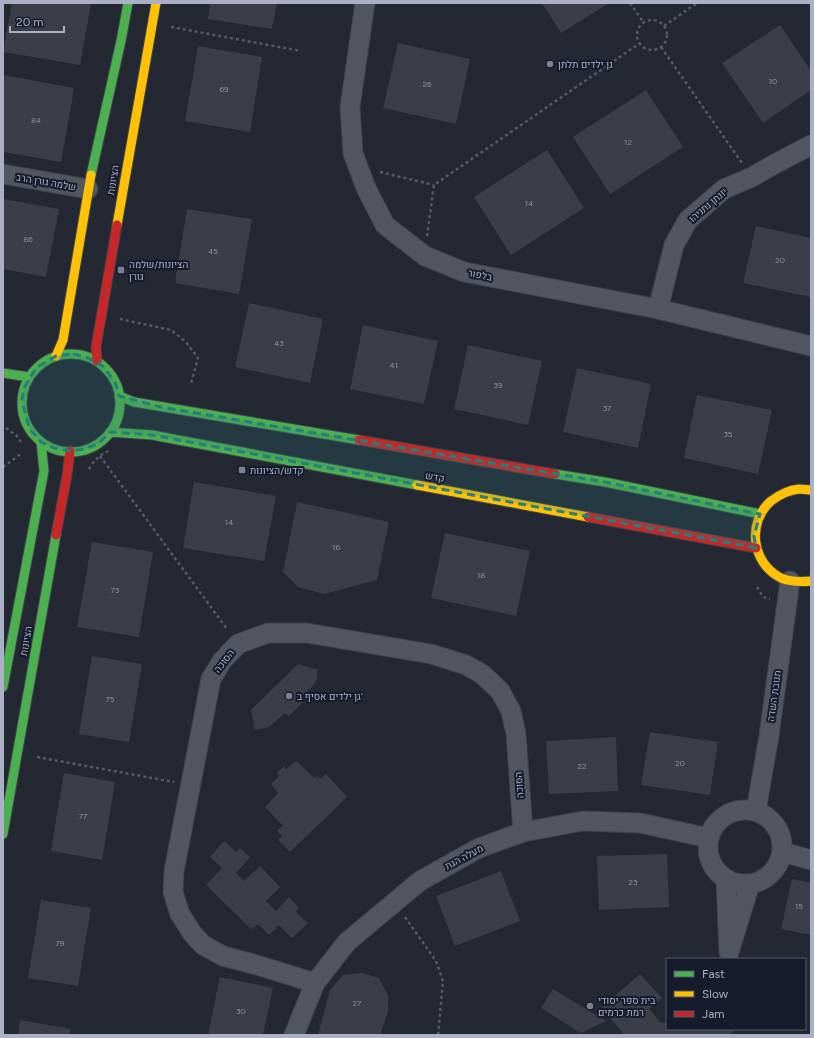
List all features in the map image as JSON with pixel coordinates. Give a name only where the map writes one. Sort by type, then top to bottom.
[{"type":"main road","points":[[56,356],[63,340],[88,190],[128,3]]},
{"type":"main road","name":"הציונות","points":[[97,361],[96,347],[156,3]]},
{"type":"main road","points":[[73,354],[97,361],[110,374],[116,384],[119,396],[120,408],[110,432],[99,443],[85,449],[70,451],[54,448],[41,442],[29,428],[19,411],[24,388],[29,377],[36,368],[45,361],[56,356],[73,354]]},
{"type":"main road","points":[[3,373],[29,377]]},
{"type":"main road","points":[[119,396],[134,402],[160,407],[605,482],[760,514]]},
{"type":"main road","name":"קדש","points":[[110,432],[152,435],[756,548]]},
{"type":"main road","name":"הציונות","points":[[3,687],[44,471],[41,442]]},
{"type":"main road","name":"הציונות","points":[[3,834],[70,451]]},
{"type":"main road","points":[[811,490],[798,489],[783,493],[770,501],[760,514],[754,536],[756,548],[761,560],[768,569],[778,577],[790,581],[811,581]]},
{"type":"street","name":"בלפור","points":[[365,3],[350,107],[353,153],[366,188],[385,225],[425,256],[464,272],[658,309],[811,346]]},
{"type":"street","name":"יונתן נתניהו","points":[[658,309],[674,244],[688,220],[724,189],[752,177],[811,145]]},
{"type":"street","name":"שלמה גורן הרב","points":[[3,174],[88,190]]},
{"type":"street","name":"תנובת השדה","points":[[756,810],[769,736],[790,581]]},
{"type":"street","name":"הסוכה","points":[[315,983],[223,956],[203,945],[192,933],[180,914],[173,892],[174,871],[211,679],[222,661],[238,644],[268,633],[307,633],[431,654],[466,664],[482,674],[500,691],[511,711],[516,734],[523,832]]},
{"type":"street","points":[[736,810],[756,810],[771,819],[779,829],[783,840],[783,852],[780,864],[772,874],[762,881],[750,884],[739,884],[726,879],[716,870],[709,858],[708,838],[714,826],[724,816],[736,810]]},
{"type":"street","name":"מעלה הגת","points":[[294,1035],[315,983],[347,942],[420,881],[479,848],[523,832],[583,821],[640,823],[708,838]]},
{"type":"street","points":[[783,852],[811,860]]},
{"type":"street","points":[[726,879],[730,952],[750,884]]},
{"type":"path","points":[[630,3],[644,22]]},
{"type":"path","points":[[664,26],[697,3]]},
{"type":"path","points":[[656,20],[664,26],[667,35],[666,40],[661,47],[651,50],[642,46],[637,33],[638,29],[644,22],[656,20]]},
{"type":"path","points":[[170,27],[300,51]]},
{"type":"path","points":[[358,167],[434,185],[640,43]]},
{"type":"path","points":[[661,47],[752,177]]},
{"type":"path","points":[[425,256],[434,185]]},
{"type":"path","points":[[120,319],[170,330],[186,342],[198,358],[191,384]]},
{"type":"path","points":[[6,428],[16,435],[24,446]]},
{"type":"path","points":[[3,466],[26,450]]},
{"type":"path","points":[[86,473],[93,462],[110,450]]},
{"type":"path","points":[[100,456],[238,644]]},
{"type":"path","points":[[35,757],[190,785]]},
{"type":"path","points":[[395,902],[436,961],[443,981],[438,1035]]},
{"type":"highlighted area","points":[[73,354],[86,357],[104,367],[116,384],[119,396],[161,407],[605,482],[760,514],[754,536],[756,548],[152,435],[110,432],[99,443],[85,449],[70,451],[54,448],[41,442],[29,428],[22,400],[24,388],[36,368],[56,356]]},
{"type":"building","points":[[12,3],[91,3],[80,65],[3,52]]},
{"type":"building","points":[[210,3],[277,3],[272,29],[208,19]]},
{"type":"building","points":[[542,3],[609,3],[561,33]]},
{"type":"building","points":[[780,25],[811,71],[811,90],[763,123],[722,63]]},
{"type":"building","points":[[398,43],[470,59],[456,124],[383,108]]},
{"type":"building","points":[[198,46],[262,57],[250,132],[185,121]]},
{"type":"building","points":[[3,75],[74,88],[61,162],[3,152]]},
{"type":"building","points":[[646,90],[683,147],[610,194],[573,137]]},
{"type":"building","points":[[547,150],[584,208],[511,255],[474,197]]},
{"type":"building","points":[[4,199],[59,209],[46,277],[3,269]]},
{"type":"building","points":[[187,209],[252,219],[239,294],[175,283]]},
{"type":"building","points":[[756,226],[811,238],[811,297],[743,283]]},
{"type":"building","points":[[249,303],[323,319],[310,383],[235,367]]},
{"type":"building","points":[[363,325],[438,341],[424,404],[350,389]]},
{"type":"building","points":[[468,345],[542,361],[528,425],[454,409]]},
{"type":"building","points":[[577,368],[651,384],[638,448],[563,432]]},
{"type":"building","points":[[697,395],[772,410],[758,474],[684,458]]},
{"type":"building","points":[[194,482],[276,496],[264,561],[183,548]]},
{"type":"building","points":[[297,502],[389,522],[377,580],[324,594],[298,587],[283,572]]},
{"type":"building","points":[[445,533],[530,551],[516,616],[431,598]]},
{"type":"building","points":[[92,542],[153,552],[139,637],[77,627]]},
{"type":"building","points":[[92,656],[142,664],[129,742],[79,734]]},
{"type":"building","points":[[298,664],[318,670],[314,685],[299,699],[303,702],[289,716],[285,713],[269,727],[255,730],[251,710]]},
{"type":"building","points":[[650,732],[718,742],[710,795],[641,785]]},
{"type":"building","points":[[616,737],[618,791],[549,794],[546,741]]},
{"type":"building","points":[[296,761],[314,778],[317,776],[320,779],[326,774],[347,797],[290,852],[278,840],[282,836],[277,830],[283,826],[265,807],[278,793],[271,784],[279,776],[277,773],[284,766],[286,769]]},
{"type":"building","points":[[64,773],[115,782],[102,860],[51,851]]},
{"type":"building","points":[[224,841],[236,852],[240,848],[250,857],[236,873],[244,881],[260,866],[280,887],[266,901],[276,911],[289,897],[299,908],[296,912],[308,923],[292,938],[279,925],[269,935],[258,924],[251,929],[206,885],[222,868],[210,857]]},
{"type":"building","points":[[667,854],[669,907],[599,910],[597,856]]},
{"type":"building","points":[[501,871],[520,921],[455,946],[436,896]]},
{"type":"building","points":[[792,879],[811,883],[811,935],[781,929]]},
{"type":"building","points":[[41,900],[91,908],[78,986],[28,978]]},
{"type":"building","points":[[362,973],[379,978],[388,996],[388,1011],[380,1035],[318,1035],[330,990],[343,975]]},
{"type":"building","points":[[640,974],[662,998],[649,1009],[661,1023],[666,1022],[666,1030],[735,1030],[729,1035],[625,1035],[601,1008]]},
{"type":"building","points":[[220,977],[273,988],[263,1035],[208,1035]]},
{"type":"building","points":[[553,989],[606,1021],[581,1033],[541,1008]]},
{"type":"building","points":[[20,1020],[71,1029],[69,1035],[18,1035]]},
{"type":"traffic: fast","points":[[91,175],[128,3]]},
{"type":"traffic: fast","points":[[71,354],[90,358],[105,369],[116,384],[120,403],[116,422],[105,437],[90,448],[71,452],[52,448],[37,437],[26,422],[22,403],[26,384],[37,369],[52,358],[71,354]]},
{"type":"traffic: fast","points":[[3,373],[29,377]]},
{"type":"traffic: fast","points":[[119,396],[134,402],[359,440]]},
{"type":"traffic: fast","points":[[110,432],[152,435],[417,485]]},
{"type":"traffic: fast","points":[[3,687],[44,471],[41,442]]},
{"type":"traffic: fast","points":[[555,474],[605,482],[760,514]]},
{"type":"traffic: fast","points":[[3,834],[56,535]]},
{"type":"traffic: slow","points":[[117,225],[156,3]]},
{"type":"traffic: slow","points":[[56,356],[63,340],[91,175]]},
{"type":"traffic: slow","points":[[417,485],[588,517]]},
{"type":"traffic: slow","points":[[811,490],[792,490],[771,501],[763,510],[758,520],[756,531],[758,553],[763,563],[771,571],[781,578],[788,580],[800,582],[811,581]]},
{"type":"traffic: jam","points":[[97,361],[96,347],[117,225]]},
{"type":"traffic: jam","points":[[359,440],[555,474]]},
{"type":"traffic: jam","points":[[56,535],[70,451]]},
{"type":"traffic: jam","points":[[588,517],[756,548]]},
{"type":"place","name":"גן ילדים תלתן","points":[[550,64]]},
{"type":"place","name":"הציונות/שלמה גורן","points":[[121,270]]},
{"type":"place","name":"קדש/הציונות","points":[[242,470]]},
{"type":"place","name":"גן ילדים אסיף ב'","points":[[289,696]]},
{"type":"place","name":"בית ספר יסודי רמת כרמים","points":[[590,1006]]}]
